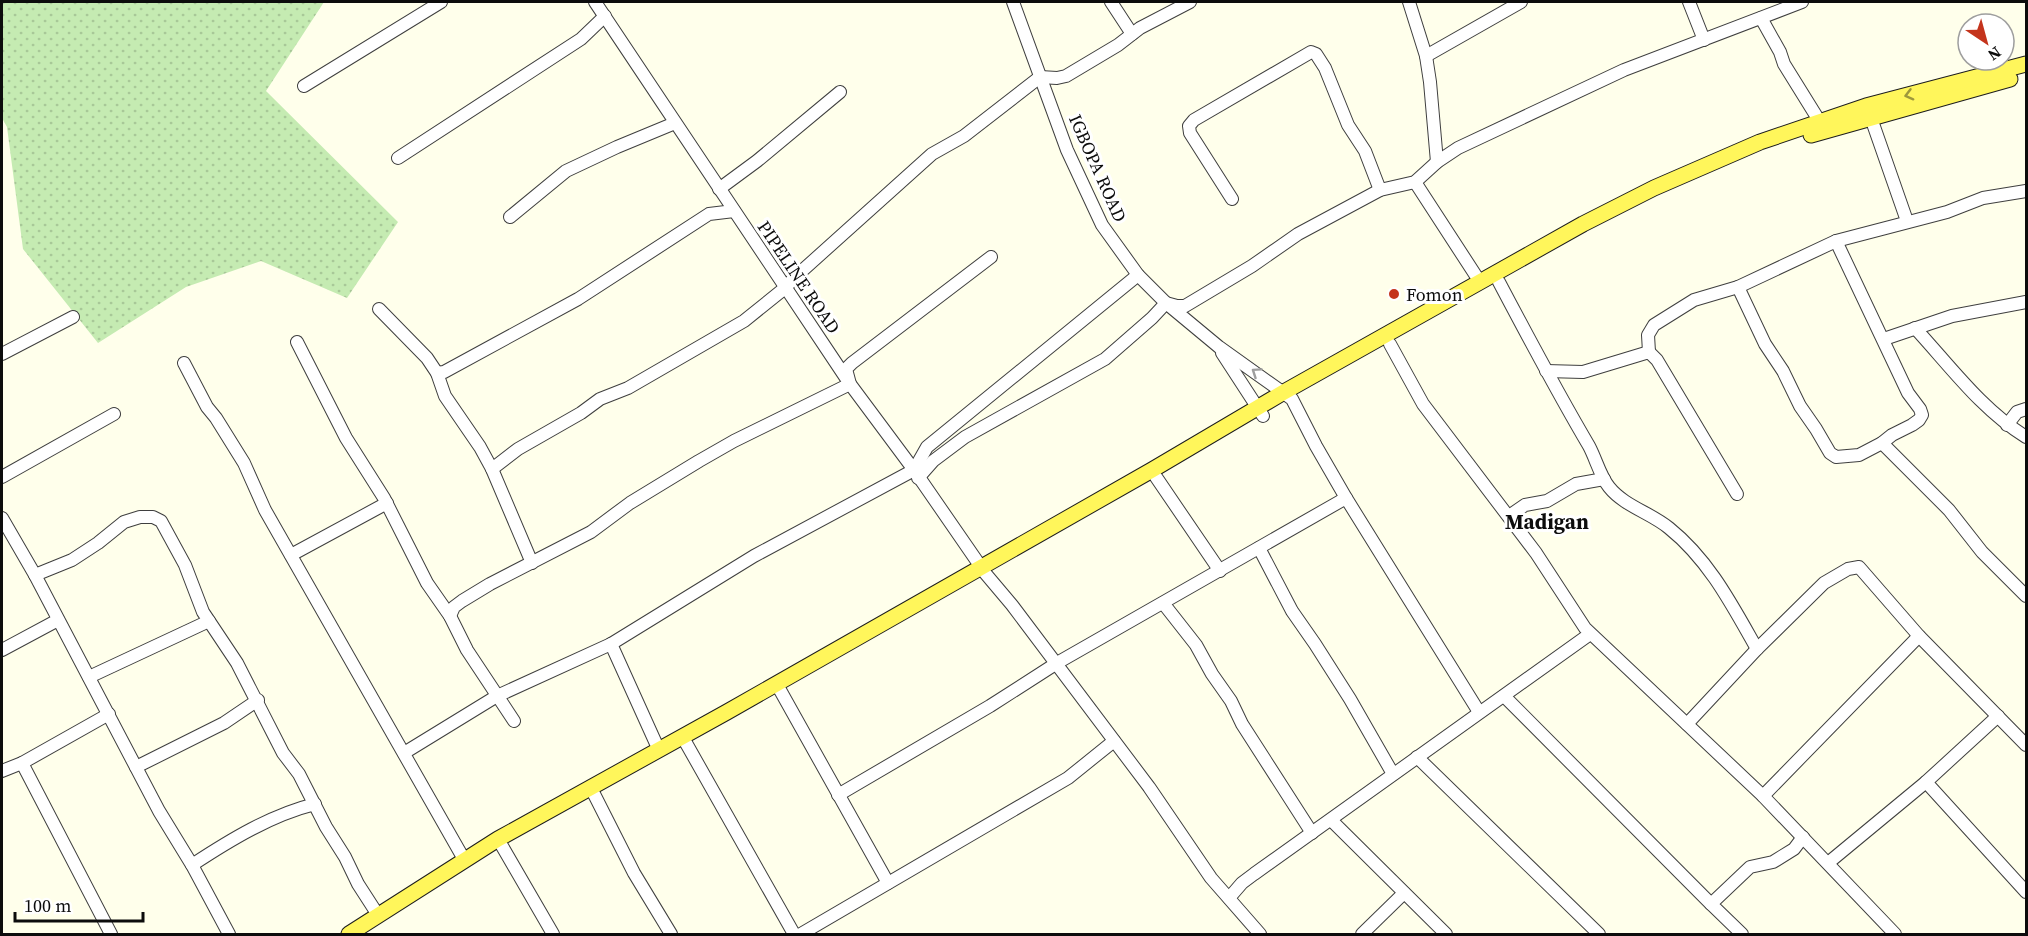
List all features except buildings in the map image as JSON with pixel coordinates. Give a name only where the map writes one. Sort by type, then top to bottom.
[{"type":"main road","points":[[349,934],[498,839],[658,748],[1156,477],[1288,395],[1583,224],[1654,188],[1760,142],[1866,106],[2026,64]]},
{"type":"main road","points":[[1288,395],[1390,344],[1588,233],[1690,183],[1763,151],[1823,131],[2026,74]]},
{"type":"main road","points":[[363,934],[502,846],[780,690],[1152,470],[1260,412]]},
{"type":"street","points":[[304,86],[441,2]]},
{"type":"street","name":"IGBOPA ROAD","points":[[1013,2],[1067,150],[1102,225],[1138,275],[1166,303],[1219,347]]},
{"type":"street","points":[[1111,2],[1132,34]]},
{"type":"street","points":[[492,469],[518,449],[581,413],[600,399],[628,388],[744,321],[785,288],[932,154],[964,136],[1040,77],[1066,76],[1118,45],[1140,28],[1190,2]]},
{"type":"street","points":[[1409,2],[1426,56],[1437,162]]},
{"type":"street","points":[[1426,56],[1521,2]]},
{"type":"street","points":[[1689,2],[1704,40]]},
{"type":"street","points":[[404,753],[497,696],[611,644],[754,556],[916,474],[970,433],[1105,359],[1166,303],[1185,306],[1252,266],[1298,234],[1380,190],[1415,182],[1437,162],[1458,148],[1624,70],[1802,2]]},
{"type":"street","points":[[398,158],[581,39],[600,6]]},
{"type":"street","name":"PIPELINE ROAD","points":[[600,6],[675,123],[850,384],[983,570],[1057,663],[1149,788],[1211,878],[1260,934]]},
{"type":"street","points":[[1761,18],[1784,64],[1820,122]]},
{"type":"street","points":[[1232,199],[1190,134],[1189,126],[1194,120],[1311,52],[1316,54],[1325,68],[1348,125],[1365,151],[1380,190]]},
{"type":"street","points":[[719,189],[757,161],[840,92]]},
{"type":"street","points":[[1871,118],[1907,221]]},
{"type":"street","points":[[510,217],[566,171],[675,123]]},
{"type":"street","points":[[1415,182],[1480,282]]},
{"type":"street","points":[[1737,494],[1657,360],[1649,352],[1648,335],[1654,324],[1694,300],[1738,287],[1836,241],[1947,212],[1983,198],[2026,191]]},
{"type":"street","points":[[437,373],[444,372],[578,299],[709,214],[734,211]]},
{"type":"street","points":[[1738,287],[1765,344],[1784,371],[1800,406],[1830,453],[1836,457],[1859,455],[1919,420],[1922,415],[1908,393],[1836,241]]},
{"type":"street","points":[[450,616],[454,607],[462,601],[591,532],[630,503],[708,456],[850,384],[846,369],[852,363],[991,257]]},
{"type":"street","points":[[916,474],[927,447],[1138,275]]},
{"type":"street","points":[[1498,282],[1594,455],[1604,479],[1618,496],[1668,527],[1689,546],[1722,587],[1757,649]]},
{"type":"street","points":[[1884,339],[1952,316],[2026,302]]},
{"type":"street","points":[[379,309],[427,358],[437,373],[444,396],[480,447],[492,469],[532,563]]},
{"type":"street","points":[[2,354],[73,316]]},
{"type":"street","points":[[1915,328],[1967,387],[2007,425],[2026,437]]},
{"type":"street","points":[[297,342],[346,438],[387,502],[427,583],[450,616],[467,650],[514,721]]},
{"type":"street","points":[[1390,344],[1423,404],[1543,562],[1577,618],[1590,634],[1763,796],[1895,934]]},
{"type":"street","points":[[1219,347],[1288,395],[1346,498],[1479,712]]},
{"type":"street","points":[[1219,347],[1260,412]]},
{"type":"street","points":[[1546,372],[1583,372],[1649,352]]},
{"type":"street","points":[[184,363],[207,407],[244,463],[265,510],[465,861]]},
{"type":"street","points":[[2007,425],[2018,412],[2026,409]]},
{"type":"street","points":[[2,477],[114,414]]},
{"type":"street","points":[[1882,443],[1949,510],[1982,552],[2026,596]]},
{"type":"street","points":[[1156,477],[1220,571]]},
{"type":"street","points":[[1509,516],[1525,505],[1546,501],[1576,484],[1604,479]]},
{"type":"street","points":[[838,795],[990,706],[1057,663],[1346,498]]},
{"type":"street","points":[[291,555],[387,502]]},
{"type":"street","points":[[35,575],[72,560],[124,522],[140,517],[153,517],[161,521],[181,556],[195,594],[209,621],[237,663],[258,700],[283,753],[294,765],[326,827],[378,915]]},
{"type":"street","points":[[3,526],[35,575],[159,812],[192,865],[229,934]]},
{"type":"street","points":[[1259,548],[1292,612],[1350,699],[1393,774]]},
{"type":"street","points":[[1687,724],[1757,649],[1824,583],[1838,574],[1859,567],[1919,636],[2026,745]]},
{"type":"street","points":[[1163,603],[1196,645],[1212,674],[1231,701],[1242,724],[1312,833]]},
{"type":"street","points":[[2,651],[58,620]]},
{"type":"street","points":[[89,677],[209,621]]},
{"type":"street","points":[[1230,898],[1242,883],[1590,634]]},
{"type":"street","points":[[1763,796],[1919,636]]},
{"type":"street","points":[[611,644],[658,748]]},
{"type":"street","points":[[780,690],[888,883]]},
{"type":"street","points":[[1503,696],[1742,934]]},
{"type":"street","points":[[136,766],[224,723],[258,700]]},
{"type":"street","points":[[2,771],[22,763],[109,714]]},
{"type":"street","points":[[1828,863],[1926,782],[1998,716]]},
{"type":"street","points":[[801,934],[1068,778],[1114,741]]},
{"type":"street","points":[[686,743],[794,934]]},
{"type":"street","points":[[1417,758],[1599,934]]},
{"type":"street","points":[[22,763],[111,934]]},
{"type":"street","points":[[1926,782],[2026,892]]},
{"type":"street","points":[[594,794],[634,873],[671,934]]},
{"type":"street","points":[[192,865],[265,823],[290,811],[315,804]]},
{"type":"street","points":[[1331,820],[1446,934]]},
{"type":"street","points":[[1711,904],[1750,867],[1773,862],[1794,849],[1803,837]]},
{"type":"street","points":[[502,846],[553,934]]},
{"type":"street","points":[[1362,934],[1404,893]]},
{"type":"green space","points":[[2,2],[324,2],[266,91],[398,222],[347,298],[261,261],[186,287],[98,343],[23,249],[7,127],[2,118]]},
{"type":"place","name":"Fomon","points":[[1394,294]]},
{"type":"district","name":"Madigan","points":[[1547,521]]}]
